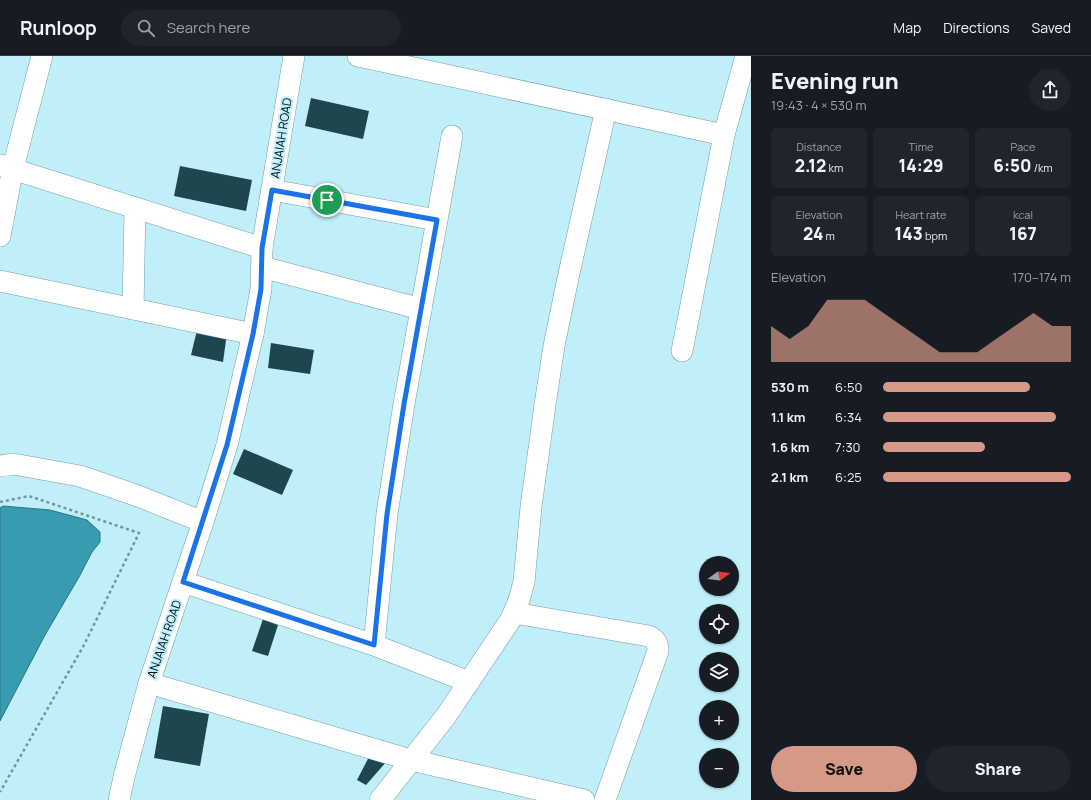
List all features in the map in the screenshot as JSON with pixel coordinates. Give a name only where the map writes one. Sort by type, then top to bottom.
[{"type":"street","points":[[0,236],[6,166],[42,56]]},
{"type":"street","name":"ANJAIAH ROAD","points":[[119,800],[149,683],[227,445],[253,334],[261,289],[262,258],[294,56]]},
{"type":"street","points":[[358,56],[724,135]]},
{"type":"street","points":[[682,351],[724,135],[746,56]]},
{"type":"street","points":[[380,800],[446,716],[511,619],[519,600],[524,582],[531,507],[554,346],[606,109]]},
{"type":"street","points":[[374,645],[387,514],[404,404],[452,136]]},
{"type":"street","points":[[6,166],[135,208],[262,258],[421,309]]},
{"type":"street","points":[[272,190],[437,220]]},
{"type":"street","points":[[133,309],[135,208]]},
{"type":"street","points":[[0,281],[253,334]]},
{"type":"street","points":[[0,466],[13,464],[80,476],[138,496],[203,522]]},
{"type":"street","points":[[183,582],[374,645],[468,682]]},
{"type":"street","points":[[514,613],[649,636],[655,639],[658,644],[658,651],[605,800]]},
{"type":"street","points":[[149,683],[412,760],[581,800]]},
{"type":"path","points":[[0,502],[29,496],[139,533],[84,645],[0,792]]},
{"type":"water","points":[[3,506],[50,510],[87,520],[100,532],[100,542],[92,552],[45,635],[0,721],[0,508]]},
{"type":"building","points":[[311,98],[369,111],[363,139],[305,126]]},
{"type":"building","points":[[180,166],[252,180],[246,211],[174,196]]},
{"type":"building","points":[[198,326],[227,333],[223,362],[191,355]]},
{"type":"building","points":[[271,343],[314,350],[310,374],[268,368]]},
{"type":"building","points":[[244,449],[293,470],[282,495],[233,474]]},
{"type":"building","points":[[263,619],[278,625],[268,656],[252,651]]},
{"type":"building","points":[[163,706],[209,714],[200,766],[154,758]]},
{"type":"building","points":[[371,753],[387,761],[366,785],[357,780]]},
{"type":"route","points":[[272,190],[327,200],[437,220],[404,404],[387,514],[374,645],[183,582],[227,445],[253,334],[261,289],[262,248],[272,190]]}]
